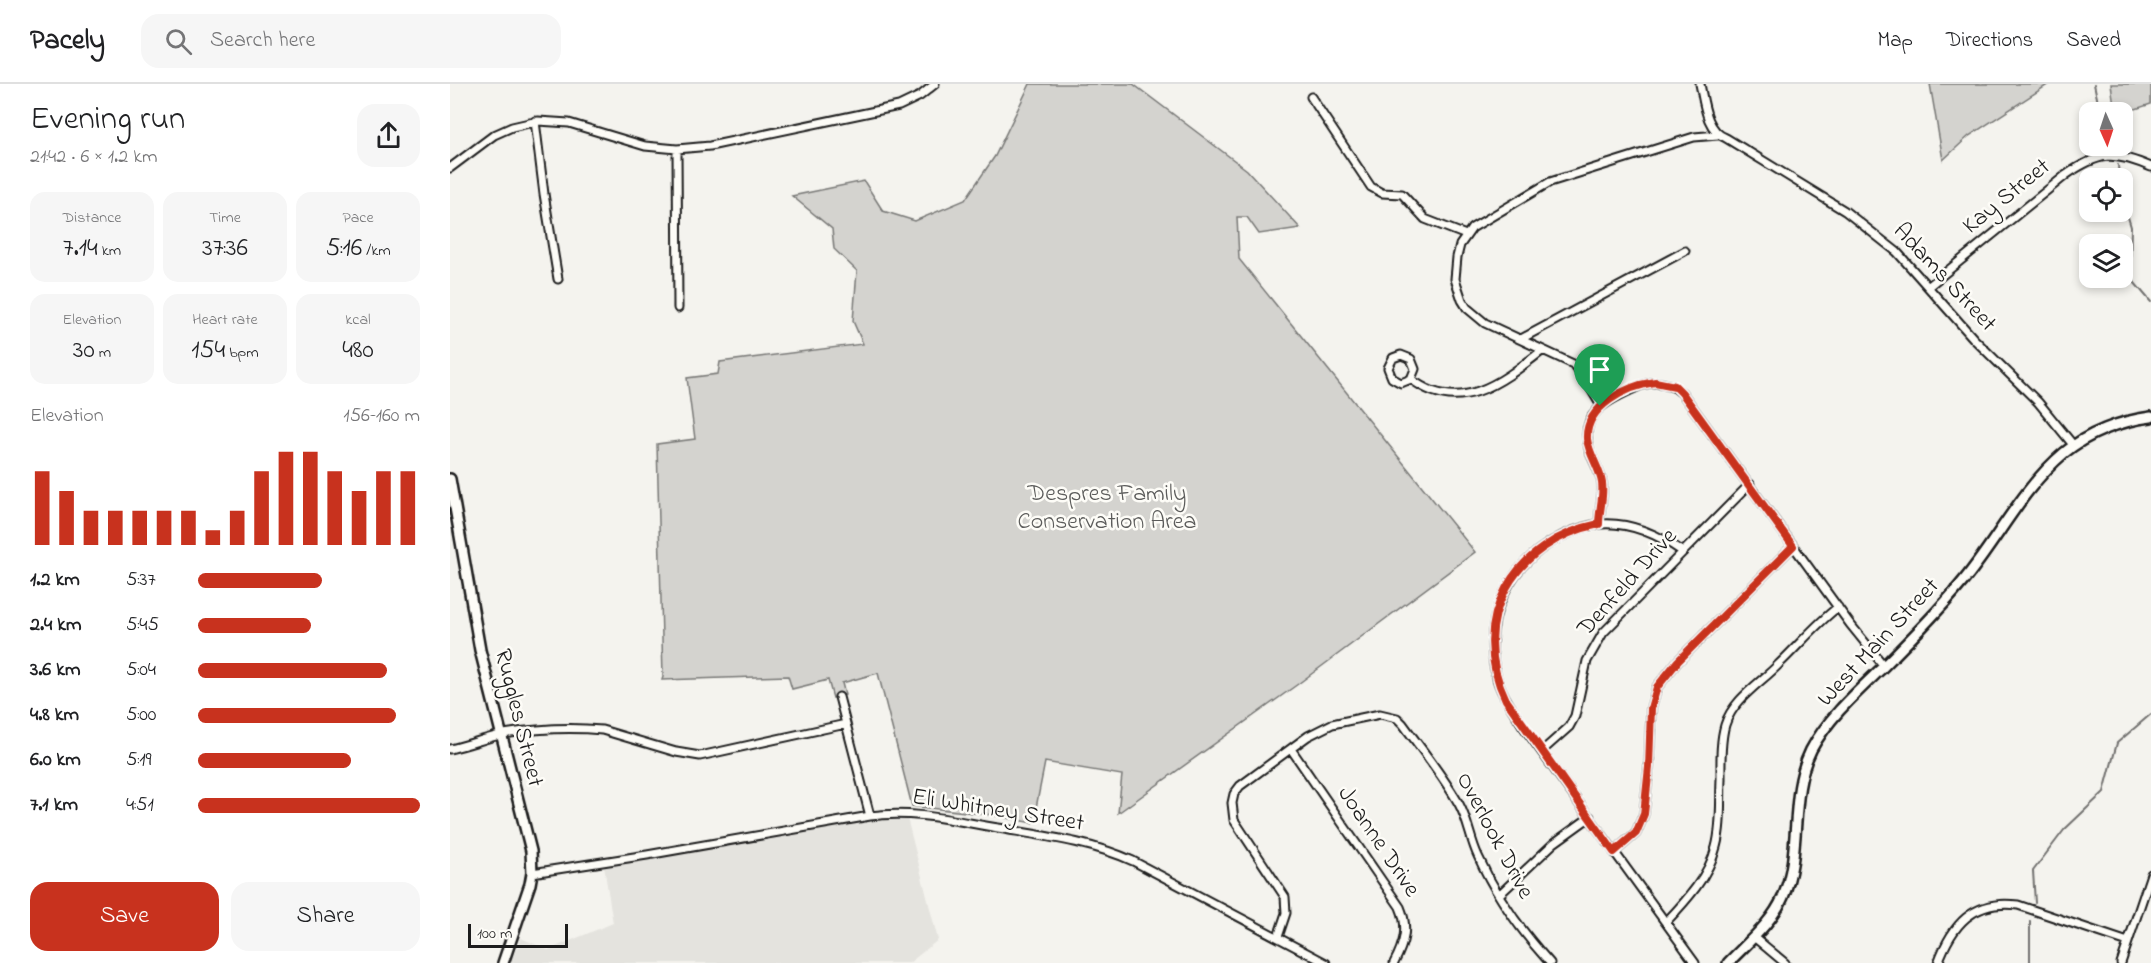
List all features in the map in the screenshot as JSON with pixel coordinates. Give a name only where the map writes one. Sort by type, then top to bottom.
[{"type":"street","points":[[450,168],[494,135],[512,126],[535,121],[569,123],[645,146],[677,149],[710,146],[899,106],[920,96],[935,84]]},
{"type":"street","points":[[1600,406],[1585,379],[1573,364],[1474,316],[1462,300],[1455,279],[1460,245],[1472,228],[1550,182],[1694,137],[1718,135],[1708,118],[1700,84]]},
{"type":"street","points":[[1311,97],[1371,187],[1382,193],[1402,194],[1425,219],[1466,235]]},
{"type":"street","points":[[535,121],[558,279]]},
{"type":"street","name":"Adams Street","points":[[1718,135],[1826,199],[1864,224],[1897,252],[1974,339],[2038,402],[2074,446]]},
{"type":"street","points":[[677,149],[678,308]]},
{"type":"street","name":"Kay Street","points":[[1929,286],[2085,162],[2107,156],[2129,159],[2151,167]]},
{"type":"street","points":[[1521,339],[1685,251]]},
{"type":"street","points":[[1411,379],[1415,369],[1411,359],[1401,355],[1391,360],[1388,368],[1392,378],[1401,382],[1411,379],[1439,395],[1468,395],[1503,378],[1543,350]]},
{"type":"street","points":[[1599,524],[1602,485],[1587,440],[1591,420],[1600,406],[1646,383],[1665,383],[1675,386],[1686,397],[1793,546],[1884,666]]},
{"type":"street","name":"West Main Street","points":[[1728,963],[1754,937],[1776,909],[1788,883],[1799,785],[1811,751],[1837,713],[1959,586],[2039,478],[2055,461],[2074,446],[2106,429],[2151,417]]},
{"type":"street","name":"Ruggles Street","points":[[450,479],[477,635],[529,840],[532,873],[503,963]]},
{"type":"street","name":"Denfeld Drive","points":[[1542,751],[1569,727],[1575,716],[1583,673],[1596,643],[1613,622],[1750,484]]},
{"type":"street","points":[[1683,552],[1668,541],[1651,533],[1617,525],[1599,524],[1568,533],[1540,549],[1519,568],[1502,595],[1494,621],[1492,647],[1496,676],[1506,700],[1695,963]]},
{"type":"street","points":[[1614,852],[1636,833],[1644,814],[1649,767],[1651,708],[1657,687],[1678,661],[1793,546]]},
{"type":"street","points":[[1666,922],[1694,889],[1714,856],[1719,824],[1722,742],[1729,715],[1815,626],[1838,607]]},
{"type":"street","points":[[839,697],[870,816]]},
{"type":"street","name":"Overlook Drive","points":[[1278,937],[1286,913],[1285,897],[1233,820],[1231,810],[1234,794],[1240,786],[1308,735],[1332,724],[1380,714],[1396,718],[1403,724],[1460,805],[1478,856],[1500,894],[1550,963]]},
{"type":"street","points":[[450,749],[502,735],[572,729],[602,730],[676,753],[700,756],[846,724]]},
{"type":"street","name":"Joanne Drive","points":[[1291,749],[1400,907],[1406,928],[1401,951],[1394,963]]},
{"type":"street","name":"Eli Whitney Street","points":[[532,873],[870,816],[919,814],[1080,843],[1110,851],[1326,963]]},
{"type":"street","points":[[1500,894],[1554,843],[1590,817]]},
{"type":"street","points":[[2121,963],[2151,874]]},
{"type":"street","points":[[1938,963],[1944,947],[1965,918],[1980,909],[1999,904],[2018,905],[2128,942]]},
{"type":"street","points":[[1754,937],[1785,963]]},
{"type":"shaded area","points":[[907,818],[938,940],[909,963],[510,963],[521,938],[548,950],[613,923],[604,866],[872,821]]},
{"type":"green space","name":"Despres Family Conservation Area","points":[[1030,84],[1133,84],[1247,170],[1300,228],[1259,234],[1247,217],[1237,217],[1239,259],[1475,552],[1298,684],[1118,813],[1122,775],[1045,762],[1033,823],[992,815],[912,806],[878,673],[842,683],[845,695],[833,698],[828,680],[792,689],[788,676],[662,680],[657,444],[695,439],[687,378],[718,374],[720,362],[863,344],[853,321],[857,271],[834,249],[832,229],[792,196],[864,181],[883,211],[915,221],[965,200],[995,156]]},
{"type":"green space","points":[[1930,84],[2049,84],[1969,136],[1943,160]]},
{"type":"green space","points":[[2111,84],[2151,84],[2151,104],[2133,110],[2133,102],[2114,102]]},
{"type":"waterway","points":[[2094,84],[2098,102]]},
{"type":"waterway","points":[[2130,222],[2130,269],[2134,282],[2151,302]]},
{"type":"waterway","points":[[2035,903],[2033,871],[2064,830],[2104,792],[2117,743],[2151,714]]},
{"type":"waterway","points":[[2030,921],[2030,963]]},
{"type":"route","points":[[1646,383],[1665,383],[1675,386],[1728,453],[1793,546],[1678,661],[1657,687],[1651,708],[1649,767],[1644,814],[1636,833],[1614,852],[1506,700],[1496,676],[1492,647],[1494,621],[1502,595],[1519,568],[1529,557],[1553,541],[1583,527],[1599,524],[1602,485],[1587,440],[1591,420],[1600,406],[1646,383]]}]
